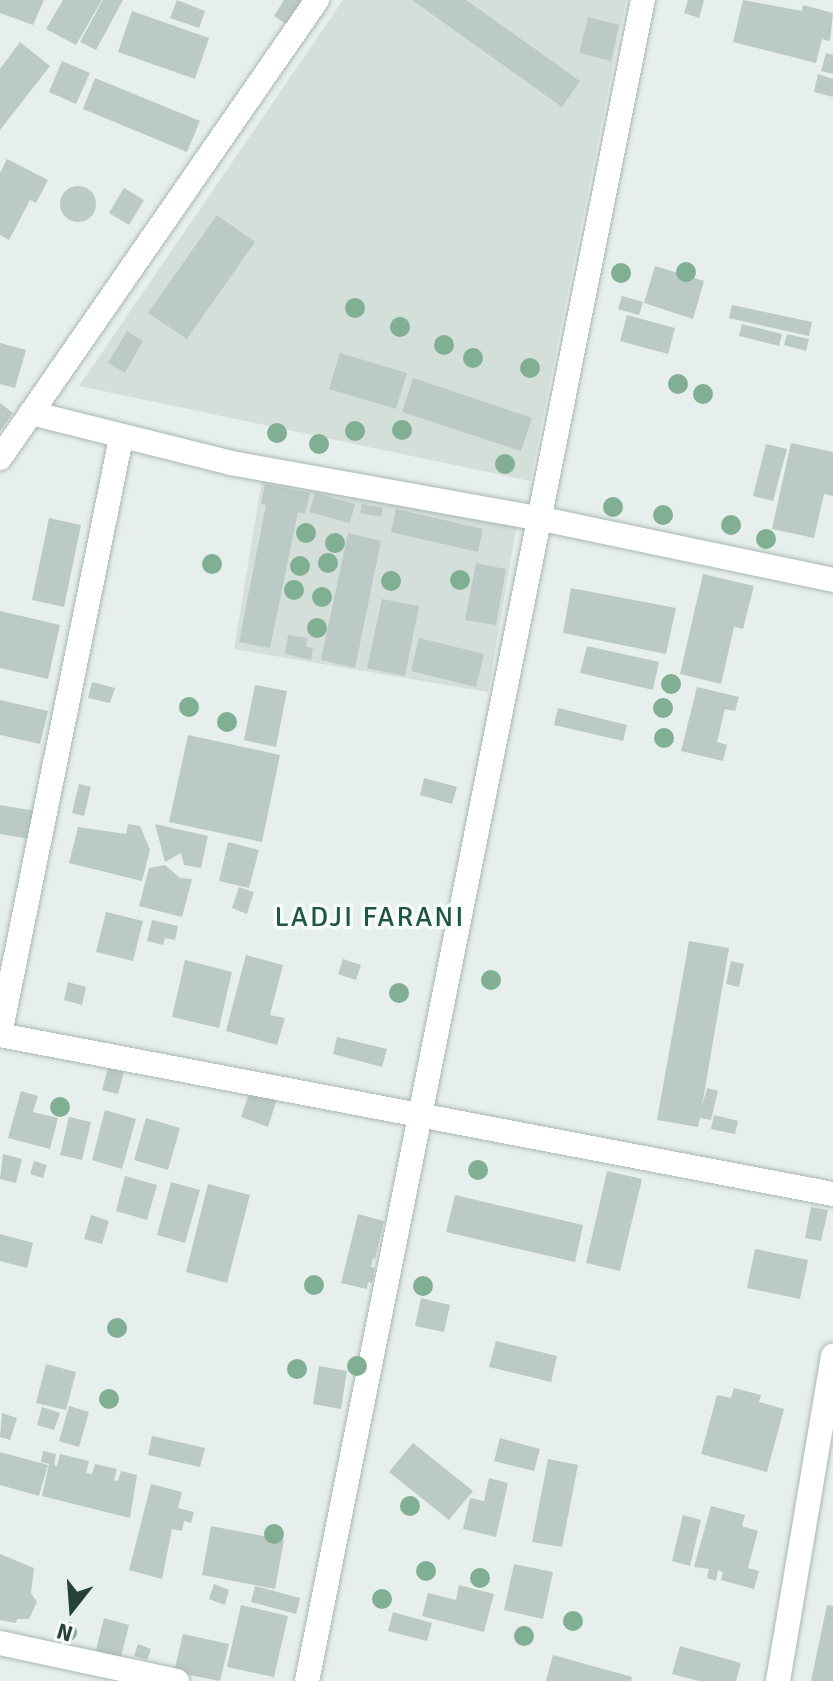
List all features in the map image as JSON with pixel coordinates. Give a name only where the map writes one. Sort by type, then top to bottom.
[{"type":"street","points":[[0,458],[317,0]]},
{"type":"street","points":[[307,1681],[542,519],[643,0]]},
{"type":"street","points":[[31,413],[121,438],[336,484],[542,519],[833,580]]},
{"type":"street","points":[[121,438],[0,1034],[833,1194]]},
{"type":"street","points":[[778,1681],[833,1356]]},
{"type":"street","points":[[0,1643],[177,1681]]},
{"type":"shaded area","points":[[343,0],[626,0],[530,481],[79,386]]},
{"type":"shaded area","points":[[263,474],[518,518],[488,692],[234,649]]},
{"type":"building","points":[[0,0],[44,0],[33,25],[0,13]]},
{"type":"building","points":[[63,0],[102,0],[76,45],[46,29]]},
{"type":"building","points":[[103,0],[123,0],[96,50],[80,42]]},
{"type":"building","points":[[177,0],[205,11],[199,28],[170,18]]},
{"type":"building","points":[[284,0],[302,0],[286,24],[274,16]]},
{"type":"building","points":[[412,0],[466,0],[580,81],[562,107]]},
{"type":"building","points":[[688,0],[704,0],[699,18],[684,13]]},
{"type":"building","points":[[743,0],[802,11],[803,5],[833,13],[830,41],[822,39],[816,63],[733,42]]},
{"type":"building","points":[[132,11],[209,38],[195,79],[118,52]]},
{"type":"building","points":[[588,17],[619,25],[611,61],[579,53]]},
{"type":"building","points":[[20,42],[50,66],[0,130],[0,69]]},
{"type":"building","points":[[826,53],[833,55],[833,74],[821,71]]},
{"type":"building","points":[[62,61],[90,73],[76,104],[49,92]]},
{"type":"building","points":[[818,74],[833,79],[833,97],[814,92]]},
{"type":"building","points":[[95,78],[200,121],[187,152],[83,109]]},
{"type":"building","points":[[7,159],[48,180],[36,203],[30,200],[9,240],[0,235],[0,173]]},
{"type":"building","points":[[78,186],[90,192],[96,204],[90,216],[78,222],[66,216],[60,204],[66,192]]},
{"type":"building","points":[[124,188],[144,200],[129,225],[109,213]]},
{"type":"building","points":[[217,215],[255,242],[187,339],[148,313]]},
{"type":"building","points":[[655,266],[704,281],[693,319],[644,303]]},
{"type":"building","points":[[622,296],[643,302],[639,315],[618,309]]},
{"type":"building","points":[[732,305],[812,322],[809,336],[729,318]]},
{"type":"building","points":[[627,315],[675,328],[668,354],[620,341]]},
{"type":"building","points":[[742,324],[782,334],[779,346],[739,336]]},
{"type":"building","points":[[127,331],[143,341],[125,373],[108,363]]},
{"type":"building","points":[[787,334],[809,339],[806,351],[784,345]]},
{"type":"building","points":[[0,343],[26,350],[15,388],[0,384]]},
{"type":"building","points":[[340,353],[407,373],[396,409],[329,389]]},
{"type":"building","points":[[413,378],[532,418],[521,451],[402,412]]},
{"type":"building","points":[[0,403],[13,413],[0,431]]},
{"type":"building","points":[[791,443],[833,452],[833,496],[824,494],[814,538],[772,529]]},
{"type":"building","points":[[766,444],[787,449],[773,501],[753,496]]},
{"type":"building","points":[[265,484],[310,493],[305,514],[298,512],[270,648],[239,642],[266,505],[261,504]]},
{"type":"building","points":[[315,493],[355,504],[350,523],[309,512]]},
{"type":"building","points":[[362,504],[383,508],[381,517],[360,513]]},
{"type":"building","points":[[396,509],[483,529],[478,552],[391,532]]},
{"type":"building","points":[[49,518],[81,525],[64,607],[32,600]]},
{"type":"building","points":[[348,533],[381,541],[355,668],[321,660]]},
{"type":"building","points":[[476,563],[506,569],[496,625],[465,620]]},
{"type":"building","points":[[703,574],[754,586],[743,629],[734,627],[721,684],[680,674]]},
{"type":"building","points":[[571,588],[676,608],[666,654],[563,633]]},
{"type":"building","points":[[382,599],[419,606],[405,676],[367,668]]},
{"type":"building","points":[[0,611],[60,625],[48,679],[0,668]]},
{"type":"building","points":[[288,635],[307,638],[306,647],[313,648],[311,660],[285,654]]},
{"type":"building","points":[[419,638],[484,654],[476,687],[411,671]]},
{"type":"building","points":[[587,646],[659,662],[653,690],[580,673]]},
{"type":"building","points":[[92,682],[115,688],[110,703],[88,698]]},
{"type":"building","points":[[255,685],[287,691],[276,747],[244,740]]},
{"type":"building","points":[[697,687],[739,697],[735,711],[725,709],[717,742],[727,745],[723,761],[681,751]]},
{"type":"building","points":[[0,700],[48,711],[40,744],[0,735]]},
{"type":"building","points":[[558,708],[627,725],[623,741],[554,725]]},
{"type":"building","points":[[188,735],[280,755],[262,842],[169,822]]},
{"type":"building","points":[[424,778],[457,787],[452,804],[420,795]]},
{"type":"building","points":[[79,784],[91,787],[84,816],[72,813]]},
{"type":"building","points":[[0,805],[35,811],[30,839],[0,834]]},
{"type":"building","points":[[128,824],[140,826],[150,850],[142,881],[69,863],[78,827],[126,834]]},
{"type":"building","points":[[155,824],[208,836],[201,868],[184,865],[181,853],[165,862]]},
{"type":"building","points":[[228,842],[259,850],[249,888],[219,881]]},
{"type":"building","points":[[165,865],[180,878],[192,879],[182,917],[139,906],[149,868]]},
{"type":"building","points":[[239,887],[254,892],[247,914],[232,908]]},
{"type":"building","points":[[106,912],[143,921],[133,961],[96,952]]},
{"type":"building","points":[[152,920],[178,926],[175,940],[165,938],[163,945],[147,941]]},
{"type":"building","points":[[689,941],[729,948],[702,1106],[707,1088],[718,1091],[711,1120],[700,1118],[698,1127],[657,1120]]},
{"type":"building","points":[[246,955],[283,965],[270,1015],[285,1018],[277,1045],[226,1031]]},
{"type":"building","points":[[343,959],[361,965],[356,980],[338,974]]},
{"type":"building","points":[[185,960],[232,972],[219,1028],[172,1017]]},
{"type":"building","points":[[731,961],[744,964],[739,987],[726,984]]},
{"type":"building","points":[[68,982],[86,987],[82,1005],[64,1000]]},
{"type":"building","points":[[337,1037],[387,1049],[382,1067],[333,1054]]},
{"type":"building","points":[[108,1068],[124,1072],[118,1094],[102,1090]]},
{"type":"building","points":[[21,1091],[38,1096],[33,1112],[58,1118],[50,1149],[8,1138]]},
{"type":"building","points":[[250,1091],[277,1099],[268,1127],[241,1117]]},
{"type":"building","points":[[105,1110],[136,1119],[122,1169],[92,1160]]},
{"type":"building","points":[[714,1115],[738,1121],[735,1134],[711,1129]]},
{"type":"building","points":[[69,1117],[91,1122],[82,1160],[60,1155]]},
{"type":"building","points":[[146,1118],[180,1128],[168,1170],[134,1160]]},
{"type":"building","points":[[3,1154],[22,1159],[16,1183],[0,1179]]},
{"type":"building","points":[[34,1161],[47,1165],[43,1178],[30,1174]]},
{"type":"building","points":[[607,1171],[642,1179],[620,1271],[586,1263]]},
{"type":"building","points":[[125,1176],[157,1185],[147,1220],[116,1211]]},
{"type":"building","points":[[171,1182],[200,1190],[185,1243],[157,1235]]},
{"type":"building","points":[[208,1184],[250,1195],[227,1283],[186,1272]]},
{"type":"building","points":[[455,1195],[583,1225],[575,1262],[446,1232]]},
{"type":"building","points":[[811,1207],[828,1210],[821,1241],[805,1238]]},
{"type":"building","points":[[358,1214],[384,1221],[371,1267],[375,1268],[372,1283],[368,1282],[367,1289],[341,1283]]},
{"type":"building","points":[[91,1215],[109,1221],[102,1244],[84,1239]]},
{"type":"building","points":[[0,1234],[33,1243],[27,1268],[0,1261]]},
{"type":"building","points":[[755,1249],[808,1260],[800,1299],[747,1288]]},
{"type":"building","points":[[421,1298],[450,1305],[444,1332],[415,1326]]},
{"type":"building","points":[[496,1341],[557,1356],[551,1382],[489,1367]]},
{"type":"building","points":[[46,1364],[76,1372],[66,1410],[36,1403]]},
{"type":"building","points":[[319,1366],[347,1371],[341,1409],[313,1404]]},
{"type":"building","points":[[734,1388],[761,1395],[759,1402],[784,1409],[767,1472],[701,1454],[717,1395],[731,1398]]},
{"type":"building","points":[[69,1406],[89,1412],[79,1447],[59,1441]]},
{"type":"building","points":[[42,1407],[60,1413],[54,1430],[37,1425]]},
{"type":"building","points":[[2,1413],[17,1418],[10,1440],[0,1437]]},
{"type":"building","points":[[152,1436],[205,1448],[200,1467],[148,1455]]},
{"type":"building","points":[[500,1438],[540,1449],[534,1471],[494,1461]]},
{"type":"building","points":[[413,1443],[473,1491],[449,1520],[389,1472]]},
{"type":"building","points":[[43,1451],[56,1454],[54,1465],[57,1466],[60,1454],[89,1461],[86,1473],[92,1474],[95,1464],[117,1469],[114,1480],[118,1481],[121,1471],[137,1475],[130,1518],[42,1496],[49,1464],[41,1462]]},
{"type":"building","points":[[0,1452],[48,1465],[39,1496],[0,1485]]},
{"type":"building","points":[[548,1459],[578,1465],[562,1547],[532,1542]]},
{"type":"building","points":[[489,1478],[508,1483],[496,1537],[463,1529],[470,1498],[484,1501]]},
{"type":"building","points":[[151,1484],[182,1492],[178,1508],[194,1512],[191,1523],[184,1521],[182,1531],[172,1529],[162,1579],[129,1570]]},
{"type":"building","points":[[711,1506],[745,1515],[742,1526],[758,1531],[748,1568],[759,1571],[754,1589],[721,1580],[723,1572],[718,1570],[716,1581],[707,1578],[709,1569],[694,1567]]},
{"type":"building","points":[[683,1515],[701,1520],[690,1566],[672,1561]]},
{"type":"building","points":[[211,1526],[284,1540],[275,1589],[202,1575]]},
{"type":"building","points":[[0,1554],[34,1568],[31,1593],[37,1602],[29,1619],[17,1619],[16,1623],[0,1620]]},
{"type":"building","points":[[514,1564],[553,1572],[543,1619],[504,1610]]},
{"type":"building","points":[[214,1584],[229,1590],[225,1605],[209,1599]]},
{"type":"building","points":[[459,1585],[494,1594],[484,1632],[422,1616],[428,1593],[456,1600]]},
{"type":"building","points":[[255,1586],[300,1598],[296,1614],[251,1602]]},
{"type":"building","points":[[241,1605],[288,1616],[274,1677],[227,1667]]},
{"type":"building","points":[[827,1605],[833,1606],[833,1681],[811,1681]]},
{"type":"building","points":[[393,1612],[432,1623],[427,1641],[388,1631]]},
{"type":"building","points":[[104,1618],[129,1625],[120,1661],[95,1654]]},
{"type":"building","points":[[183,1634],[229,1644],[220,1681],[174,1672]]},
{"type":"building","points":[[138,1644],[151,1649],[147,1660],[134,1656]]},
{"type":"building","points":[[680,1646],[741,1663],[736,1681],[699,1681],[672,1674]]},
{"type":"building","points":[[553,1655],[632,1677],[631,1681],[546,1681]]},
{"type":"district","name":"LADJI FARANI","points":[[370,917]]}]
